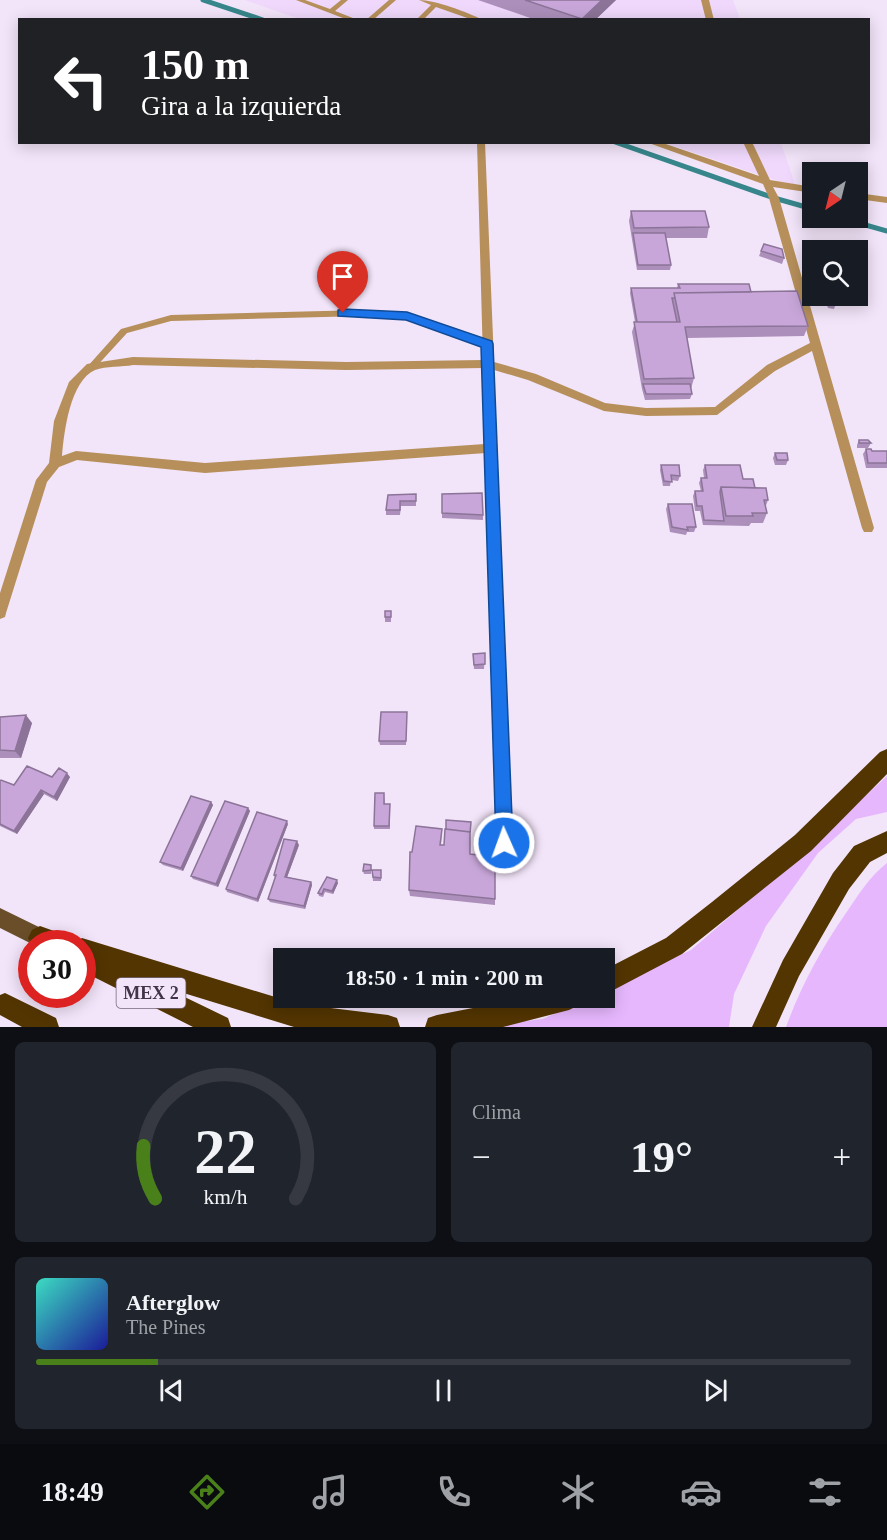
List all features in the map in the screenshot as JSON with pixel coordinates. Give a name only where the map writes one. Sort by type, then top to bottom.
[{"type":"highway","points":[[615,978],[674,946],[720,910],[803,843],[887,759]]},
{"type":"highway","points":[[765,1027],[790,968],[840,881],[862,854],[887,842]]},
{"type":"highway","points":[[96,954],[298,1016],[388,1027]]},
{"type":"highway","name":"MEX 2","points":[[96,966],[219,1027]]},
{"type":"highway","points":[[2,1004],[38,1027]]},
{"type":"highway","points":[[2,1004],[47,1027]]},
{"type":"highway","points":[[437,1027],[495,1017],[530,1008]]},
{"type":"main road","points":[[0,918],[26,930]]},
{"type":"street","points":[[705,0],[710,18]]},
{"type":"street","points":[[481,144],[505,866]]},
{"type":"street","points":[[656,144],[769,183],[802,188]]},
{"type":"street","points":[[748,144],[769,183],[868,528]]},
{"type":"street","points":[[868,197],[887,200]]},
{"type":"street","points":[[55,464],[60,421],[73,384],[91,367],[134,361],[346,366],[488,364],[532,377],[603,407],[646,412],[717,411],[771,368],[816,345]]},
{"type":"street","points":[[0,613],[42,480],[55,464],[76,455],[205,468],[490,448]]},
{"type":"lane","points":[[299,0],[350,18]]},
{"type":"lane","points":[[331,11],[345,0]]},
{"type":"lane","points":[[371,18],[393,0]]},
{"type":"lane","points":[[422,0],[471,18]]},
{"type":"lane","points":[[420,18],[435,4]]},
{"type":"lane","points":[[91,367],[124,331],[171,318],[364,313],[407,316],[487,344]]},
{"type":"shaded area","points":[[245,0],[733,0],[740,18],[296,18]]},
{"type":"shaded area","points":[[668,144],[781,144],[796,187]]},
{"type":"shaded area","points":[[887,776],[887,812],[856,819],[818,853],[766,926],[734,994],[729,1027],[474,1027],[543,1019],[567,1008],[615,1008],[615,985],[691,950],[792,863]]},
{"type":"shaded area","points":[[887,863],[887,1027],[786,1027],[805,982],[828,940],[865,886]]},
{"type":"building","points":[[525,0],[602,0],[583,18]]},
{"type":"building","points":[[631,211],[705,211],[709,227],[634,228]]},
{"type":"building","points":[[633,233],[665,233],[671,265],[638,265]]},
{"type":"building","points":[[764,244],[782,249],[784,258],[761,251]]},
{"type":"building","points":[[678,284],[749,284],[751,292],[674,293],[675,298],[672,298],[677,322],[637,322],[631,288],[680,288]]},
{"type":"building","points":[[797,291],[808,326],[685,327],[694,378],[644,379],[634,322],[680,322],[674,293]]},
{"type":"building","points":[[643,384],[690,384],[692,394],[646,394]]},
{"type":"building","points":[[859,440],[868,440],[871,443],[859,443]]},
{"type":"building","points":[[866,449],[887,451],[887,463],[868,463]]},
{"type":"building","points":[[775,453],[787,453],[788,460],[777,460]]},
{"type":"building","points":[[661,465],[679,465],[680,476],[671,475],[672,482],[664,481]]},
{"type":"building","points":[[705,465],[740,465],[743,479],[753,479],[755,488],[721,487],[724,521],[704,520],[702,506],[697,506],[695,491],[703,491],[701,478],[707,478]]},
{"type":"building","points":[[721,487],[766,488],[768,500],[764,500],[767,513],[752,513],[753,516],[726,516]]},
{"type":"building","points":[[482,493],[483,515],[442,513],[442,494]]},
{"type":"building","points":[[416,494],[416,501],[400,501],[400,510],[386,510],[388,495]]},
{"type":"building","points":[[668,504],[692,504],[696,527],[687,527],[688,530],[672,527]]},
{"type":"building","points":[[385,611],[391,611],[391,617],[385,617]]},
{"type":"building","points":[[485,653],[485,664],[474,665],[473,654]]},
{"type":"building","points":[[381,712],[407,712],[406,741],[379,741]]},
{"type":"building","points":[[26,715],[15,751],[0,750],[0,717]]},
{"type":"building","points":[[27,766],[52,777],[59,768],[67,773],[54,797],[41,790],[14,831],[0,824],[0,781],[14,785]]},
{"type":"building","points":[[375,793],[384,793],[384,804],[390,804],[389,826],[374,826]]},
{"type":"building","points":[[191,796],[211,802],[181,868],[160,862]]},
{"type":"building","points":[[225,801],[248,808],[216,884],[191,876]]},
{"type":"building","points":[[257,812],[287,821],[257,899],[226,889]]},
{"type":"building","points":[[446,820],[471,822],[470,834],[470,832],[446,829]]},
{"type":"building","points":[[416,826],[442,829],[440,845],[444,845],[445,829],[470,832],[470,854],[495,857],[495,899],[409,890],[410,852],[412,852]]},
{"type":"building","points":[[284,839],[297,841],[285,877],[311,882],[304,906],[268,899]]},
{"type":"building","points":[[364,864],[371,865],[371,870],[363,871]]},
{"type":"building","points":[[372,870],[381,870],[381,878],[373,877]]},
{"type":"building","points":[[327,877],[337,880],[332,891],[324,889],[322,894],[318,893]]},
{"type":"waterway","points":[[203,0],[257,18]]},
{"type":"waterway","points":[[621,144],[802,206]]},
{"type":"waterway","points":[[868,226],[887,231]]},
{"type":"route","points":[[343,313],[407,316],[487,344],[504,843]]}]
